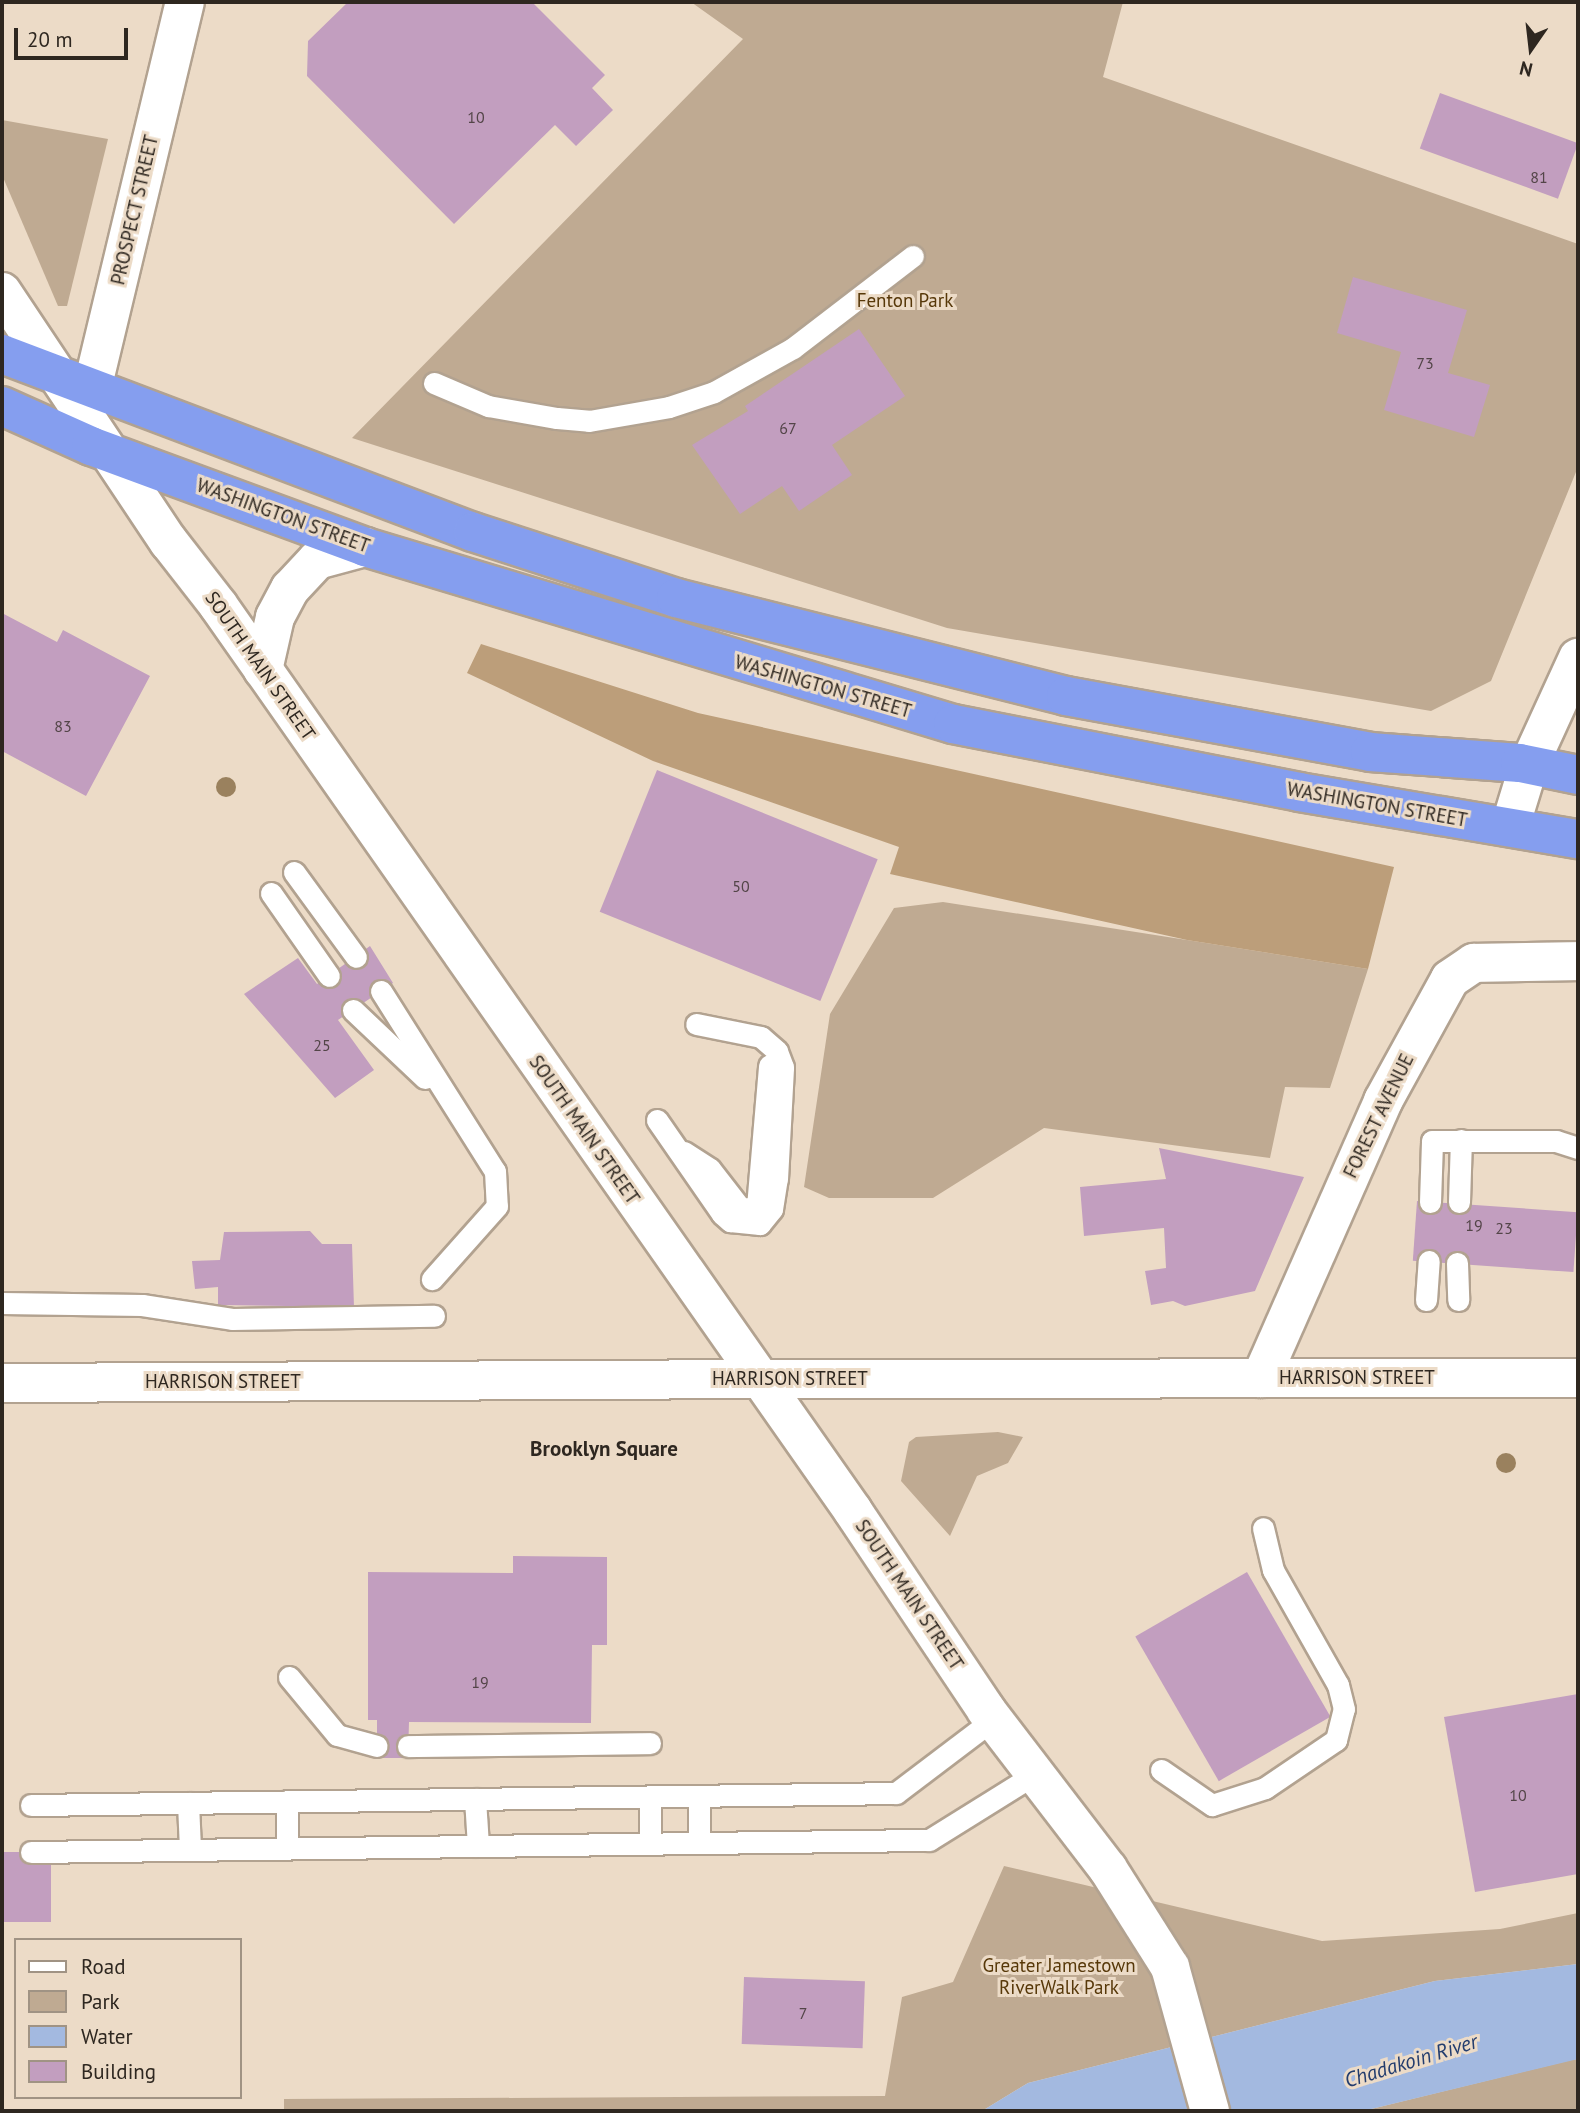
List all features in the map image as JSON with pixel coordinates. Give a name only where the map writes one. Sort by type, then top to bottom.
[{"type":"highway","points":[[2,354],[56,378],[95,427]]},
{"type":"highway","points":[[2,406],[95,427],[473,532],[676,598],[1066,696],[1370,752],[1529,765],[1578,775]]},
{"type":"highway","name":"WASHINGTON STREET","points":[[95,427],[365,547],[953,724],[1236,780],[1578,839]]},
{"type":"street","name":"PROSPECT STREET","points":[[95,427],[185,2]]},
{"type":"street","points":[[2,292],[56,378]]},
{"type":"street","name":"SOUTH MAIN STREET","points":[[95,427],[169,542],[263,670],[757,1379],[853,1511],[993,1719],[1108,1869],[1170,1967],[1210,2111]]},
{"type":"street","points":[[263,670],[275,618],[290,589],[317,560],[365,547]]},
{"type":"street","points":[[1510,827],[1529,765],[1578,658]]},
{"type":"street","name":"FOREST AVENUE","points":[[1261,1378],[1383,1101],[1450,979],[1474,963],[1578,961]]},
{"type":"street","name":"HARRISON STREET","points":[[2,1383],[1578,1378]]},
{"type":"lane","points":[[434,383],[488,406],[557,418],[589,421],[668,407],[714,392],[793,348],[913,256]]},
{"type":"lane","points":[[294,872],[356,957]]},
{"type":"lane","points":[[271,893],[329,976]]},
{"type":"lane","points":[[381,991],[446,1098],[495,1171],[497,1206],[432,1279]]},
{"type":"lane","points":[[354,1010],[446,1098]]},
{"type":"lane","points":[[657,1119],[730,1222],[760,1224],[772,1209],[785,1084],[777,1051],[761,1037],[696,1024]]},
{"type":"lane","points":[[1459,1202],[1461,1140]]},
{"type":"lane","points":[[1430,1202],[1432,1141],[1556,1141],[1578,1148]]},
{"type":"lane","points":[[1426,1300],[1429,1261]]},
{"type":"lane","points":[[1457,1263],[1458,1300]]},
{"type":"lane","points":[[2,1303],[142,1305],[232,1319],[434,1316]]},
{"type":"lane","points":[[1161,1770],[1212,1805],[1265,1788],[1336,1740],[1344,1709],[1338,1685],[1273,1570],[1263,1528]]},
{"type":"lane","points":[[289,1677],[337,1735],[377,1746]]},
{"type":"lane","points":[[31,1805],[896,1793],[993,1719]]},
{"type":"lane","points":[[408,1746],[650,1743]]},
{"type":"lane","points":[[32,1852],[929,1840],[1035,1774]]},
{"type":"lane","points":[[699,1796],[699,1843]]},
{"type":"lane","points":[[650,1797],[650,1844]]},
{"type":"lane","points":[[475,1799],[478,1846]]},
{"type":"lane","points":[[287,1801],[287,1848]]},
{"type":"lane","points":[[188,1803],[190,1849]]},
{"type":"green space","name":"Fenton Park","points":[[691,2],[1123,2],[1103,77],[1578,244],[1578,467],[1491,681],[1431,711],[947,628],[352,438],[743,39]]},
{"type":"green space","points":[[2,120],[108,139],[67,306],[58,306],[2,175]]},
{"type":"green space","points":[[943,902],[1368,969],[1330,1088],[1285,1087],[1270,1158],[1044,1128],[933,1198],[829,1198],[804,1187],[830,1014],[894,908]]},
{"type":"green space","points":[[998,1432],[1023,1437],[1008,1463],[977,1476],[950,1536],[901,1481],[909,1442],[916,1437]]},
{"type":"green space","name":"Greater Jamestown RiverWalk Park","points":[[1004,1866],[1322,1941],[1500,1929],[1578,1913],[1578,1964],[1435,1981],[1028,2083],[982,2111],[284,2111],[284,2099],[885,2096],[902,1997],[953,1982]]},
{"type":"green space","points":[[1578,2059],[1578,2111],[1363,2111],[1571,2060]]},
{"type":"shaded area","points":[[481,644],[698,713],[1394,867],[1368,969],[1187,940],[890,874],[899,847],[653,761],[467,673]]},
{"type":"water","name":"Chadakoin River","points":[[1578,1964],[1578,2059],[1363,2111],[982,2111],[1028,2083],[1435,1981]]},
{"type":"building","points":[[348,2],[532,2],[605,75],[592,88],[613,110],[576,146],[555,125],[454,224],[307,76],[308,41]]},
{"type":"building","points":[[1440,93],[1578,143],[1558,199],[1420,148]]},
{"type":"building","points":[[1353,277],[1467,310],[1448,373],[1490,385],[1474,437],[1384,410],[1401,352],[1337,333]]},
{"type":"building","points":[[859,329],[905,396],[832,445],[852,475],[799,511],[782,486],[740,514],[692,445],[748,411],[745,406]]},
{"type":"building","points":[[2,613],[57,642],[63,630],[150,676],[86,796],[2,751]]},
{"type":"building","points":[[657,770],[878,859],[820,1001],[600,912]]},
{"type":"building","points":[[370,946],[393,983],[338,1020],[374,1070],[335,1098],[244,994],[298,958],[317,984]]},
{"type":"building","points":[[1159,1148],[1304,1177],[1255,1291],[1185,1306],[1173,1301],[1151,1305],[1145,1271],[1166,1268],[1164,1228],[1084,1236],[1080,1187],[1166,1179]]},
{"type":"building","points":[[1417,1201],[1578,1212],[1573,1272],[1413,1261]]},
{"type":"building","points":[[310,1231],[322,1244],[352,1244],[354,1307],[218,1305],[218,1287],[195,1289],[192,1261],[220,1260],[224,1232]]},
{"type":"building","points":[[513,1556],[607,1557],[607,1645],[592,1645],[591,1723],[409,1722],[408,1758],[377,1758],[377,1720],[368,1720],[368,1572],[513,1573]]},
{"type":"building","points":[[1247,1572],[1330,1717],[1219,1781],[1135,1636]]},
{"type":"building","points":[[1578,1694],[1578,1874],[1475,1892],[1444,1717]]},
{"type":"building","points":[[2,1852],[51,1852],[51,1922],[2,1922]]},
{"type":"building","points":[[744,1977],[865,1981],[863,2048],[742,2044]]},
{"type":"district","name":"Brooklyn Square","points":[[604,1449]]}]
